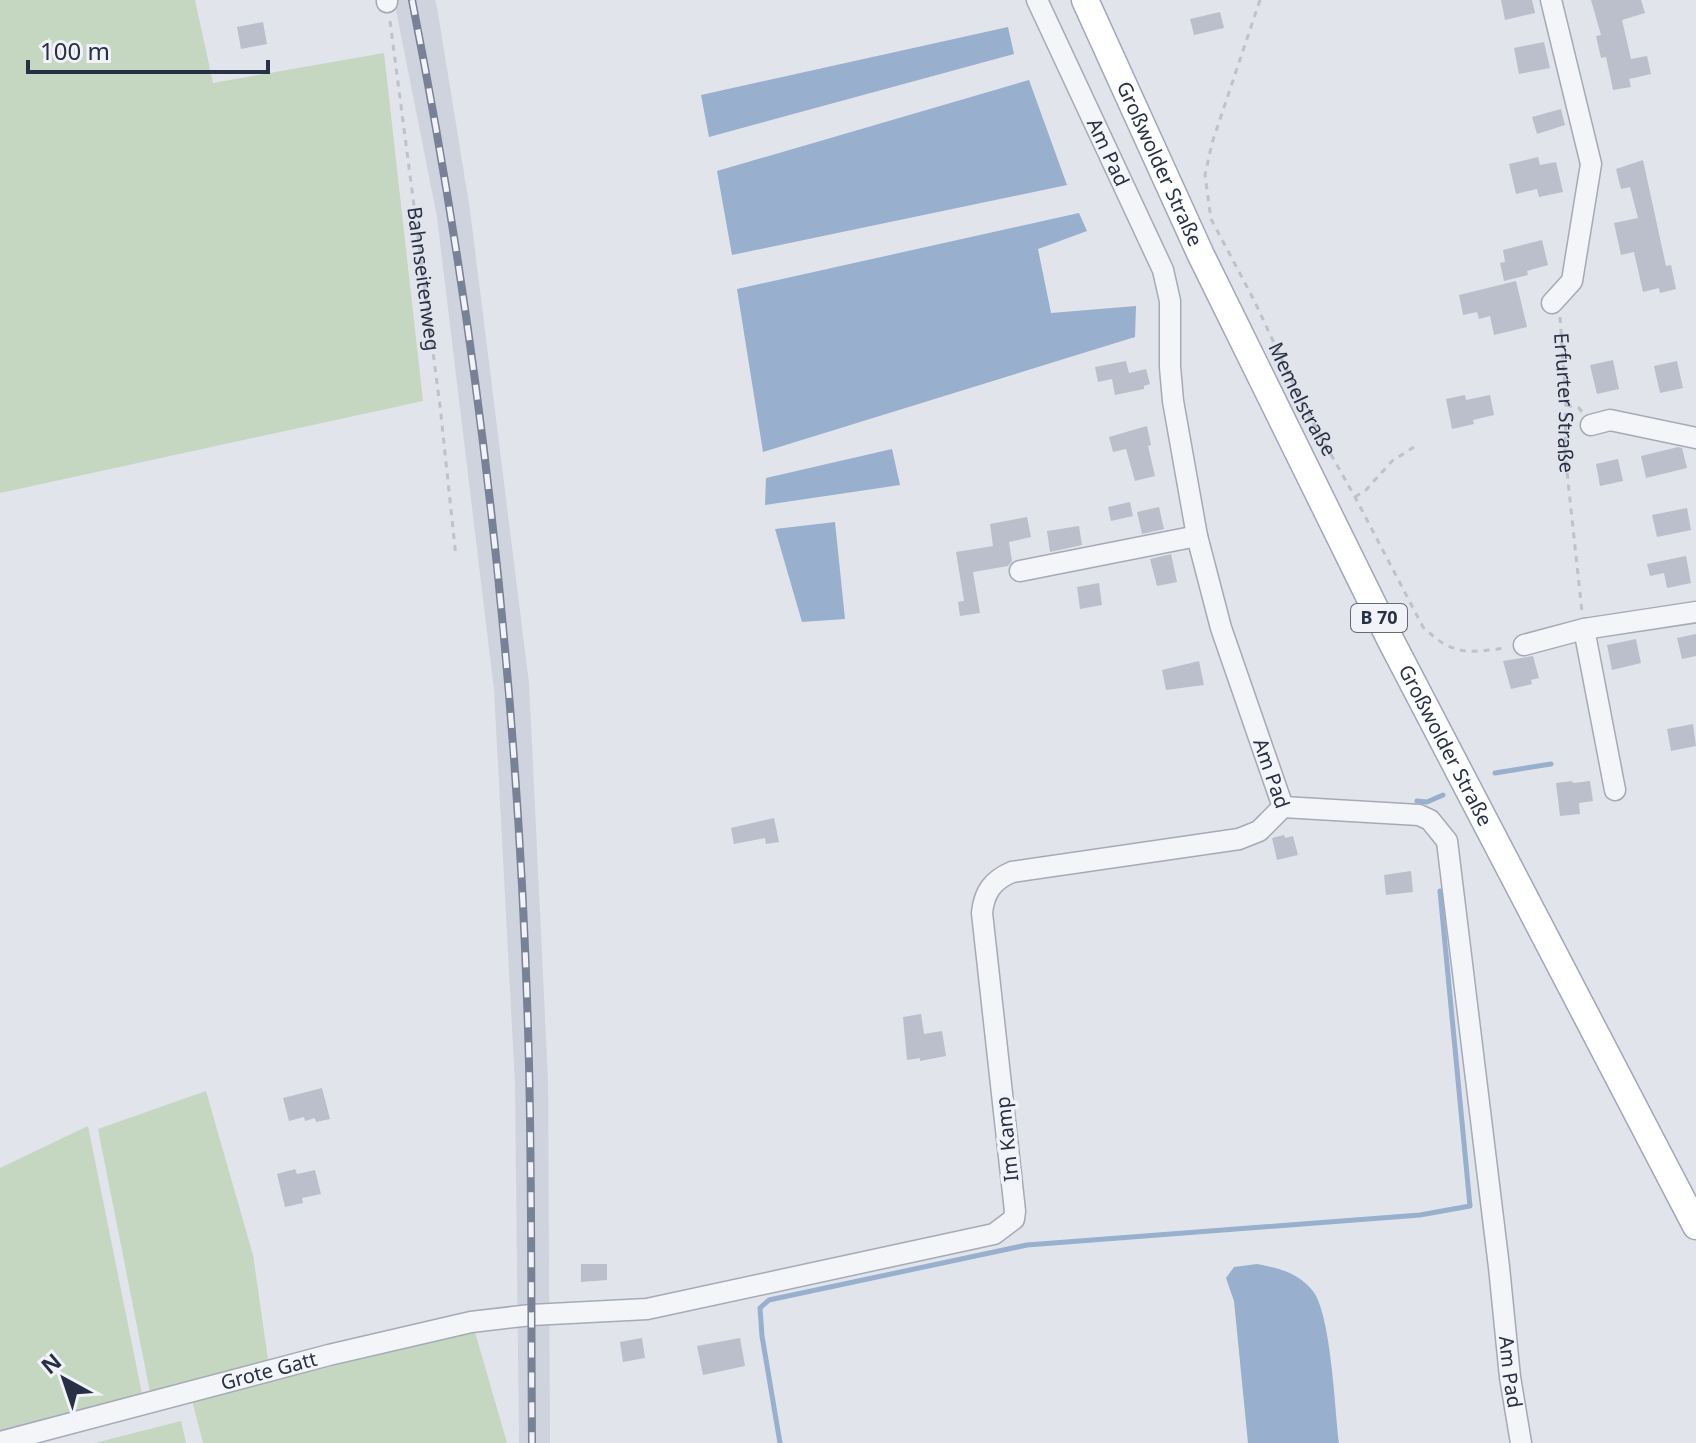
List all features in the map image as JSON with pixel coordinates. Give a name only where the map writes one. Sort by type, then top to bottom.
[{"type":"main road","name":"Großwolder Straße","points":[[1085,0],[1200,253],[1391,641],[1696,1226]]},
{"type":"street","name":"Am Pad","points":[[1037,0],[1163,270],[1170,301],[1174,412],[1197,536],[1221,628],[1283,807],[1419,815],[1430,820],[1447,841],[1510,1377],[1521,1443]]},
{"type":"street","points":[[1551,0],[1591,164],[1572,281],[1552,303]]},
{"type":"street","points":[[1591,425],[1610,420],[1696,438]]},
{"type":"street","points":[[1020,571],[1197,536]]},
{"type":"street","points":[[1524,645],[1584,629],[1696,612]]},
{"type":"street","points":[[1584,629],[1615,790]]},
{"type":"street","name":"Im Kamp","points":[[541,1315],[647,1309],[965,1241],[1005,1228],[1014,1219],[1015,1211],[982,913],[986,892],[994,882],[1012,872],[1239,839],[1259,831],[1283,807]]},
{"type":"street","name":"Grote Gatt","points":[[0,1442],[404,1337],[471,1322],[541,1315]]},
{"type":"path","name":"Memelstraße","points":[[1260,0],[1212,143],[1205,175],[1211,219],[1254,300],[1303,405],[1423,627],[1441,644],[1474,652],[1524,645]]},
{"type":"path","name":"Bahnseitenweg","points":[[387,1],[456,557]]},
{"type":"path","name":"Erfurter Straße","points":[[1552,303],[1561,319],[1566,405],[1565,453],[1584,629]]},
{"type":"path","points":[[1355,497],[1366,490],[1392,461],[1414,447]]},
{"type":"shaded area","points":[[394,0],[435,0],[437,7],[470,210],[529,683],[548,1079],[550,1443],[519,1443],[515,1083],[494,690],[437,217]]},
{"type":"green space","points":[[0,0],[195,0],[213,83],[384,53],[423,401],[0,493]]},
{"type":"green space","points":[[206,1091],[253,1255],[269,1367],[150,1392],[98,1129]]},
{"type":"green space","points":[[88,1126],[142,1394],[0,1430],[0,1168]]},
{"type":"green space","points":[[475,1332],[507,1443],[203,1443],[192,1400]]},
{"type":"green space","points":[[181,1421],[186,1443],[95,1443]]},
{"type":"water","points":[[1008,27],[1014,54],[709,137],[701,95]]},
{"type":"water","points":[[1029,80],[1067,185],[732,255],[717,171]]},
{"type":"water","points":[[1079,213],[1087,231],[1038,249],[1051,313],[1136,306],[1135,337],[763,452],[737,289]]},
{"type":"water","points":[[892,449],[900,485],[765,505],[766,478]]},
{"type":"water","points":[[835,522],[845,619],[802,622],[775,529]]},
{"type":"water","points":[[1257,1264],[1294,1275],[1312,1290],[1318,1301],[1328,1339],[1339,1443],[1248,1443],[1234,1301],[1226,1278],[1234,1267]]},
{"type":"building","points":[[1501,0],[1532,0],[1535,13],[1505,20]]},
{"type":"building","points":[[1591,0],[1641,0],[1645,13],[1622,20],[1631,59],[1647,56],[1651,74],[1629,79],[1631,87],[1613,90],[1606,57],[1601,58],[1596,36],[1601,35]]},
{"type":"building","points":[[1220,12],[1224,28],[1194,35],[1190,19]]},
{"type":"building","points":[[263,22],[267,44],[241,49],[237,27]]},
{"type":"building","points":[[1544,42],[1550,68],[1519,74],[1514,48]]},
{"type":"building","points":[[1561,109],[1565,125],[1537,134],[1532,117]]},
{"type":"building","points":[[1538,157],[1540,165],[1556,162],[1563,192],[1539,197],[1537,189],[1516,194],[1509,164]]},
{"type":"building","points":[[1643,160],[1666,266],[1671,265],[1676,289],[1660,293],[1659,288],[1643,292],[1634,252],[1621,255],[1614,223],[1638,218],[1630,187],[1621,189],[1616,169]]},
{"type":"building","points":[[1542,240],[1548,265],[1527,271],[1528,275],[1504,281],[1500,263],[1505,262],[1503,250]]},
{"type":"building","points":[[1516,281],[1527,327],[1494,335],[1490,316],[1479,319],[1477,312],[1463,315],[1459,295]]},
{"type":"building","points":[[1613,360],[1619,389],[1597,394],[1590,365]]},
{"type":"building","points":[[1126,361],[1129,373],[1146,369],[1150,384],[1144,389],[1115,395],[1112,379],[1098,382],[1095,367]]},
{"type":"building","points":[[1677,361],[1683,388],[1660,393],[1654,366]]},
{"type":"building","points":[[1465,395],[1466,400],[1490,395],[1494,415],[1452,429],[1446,399]]},
{"type":"building","points":[[1147,426],[1155,476],[1135,481],[1126,449],[1113,452],[1109,437]]},
{"type":"building","points":[[1682,448],[1687,468],[1646,478],[1641,456]]},
{"type":"building","points":[[1618,459],[1623,481],[1600,486],[1596,464]]},
{"type":"building","points":[[1130,502],[1133,516],[1111,521],[1108,507]]},
{"type":"building","points":[[1159,507],[1164,529],[1142,534],[1137,512]]},
{"type":"building","points":[[1687,508],[1691,530],[1657,537],[1652,515]]},
{"type":"building","points":[[1027,517],[1031,537],[1009,542],[1012,561],[1008,566],[973,572],[980,613],[960,616],[958,602],[964,601],[956,552],[993,546],[990,524]]},
{"type":"building","points":[[1079,526],[1082,545],[1050,552],[1047,531]]},
{"type":"building","points":[[1171,554],[1177,582],[1157,586],[1150,559]]},
{"type":"building","points":[[1686,556],[1691,583],[1667,588],[1664,573],[1650,576],[1647,564]]},
{"type":"building","points":[[1099,583],[1102,605],[1080,609],[1077,587]]},
{"type":"building","points":[[1696,634],[1696,656],[1682,659],[1677,638]]},
{"type":"building","points":[[1636,639],[1641,663],[1612,670],[1607,645]]},
{"type":"building","points":[[1533,656],[1539,678],[1531,680],[1532,684],[1511,689],[1503,661]]},
{"type":"building","points":[[1199,661],[1204,685],[1166,690],[1162,670]]},
{"type":"building","points":[[1693,724],[1696,746],[1671,751],[1667,729]]},
{"type":"building","points":[[1590,781],[1593,801],[1579,803],[1580,814],[1560,816],[1556,783]]},
{"type":"building","points":[[774,818],[779,842],[766,844],[765,838],[734,844],[731,828]]},
{"type":"building","points":[[1284,835],[1285,838],[1293,836],[1298,855],[1277,860],[1272,838]]},
{"type":"building","points":[[1411,871],[1413,892],[1386,895],[1384,875]]},
{"type":"building","points":[[921,1014],[924,1034],[942,1031],[946,1056],[907,1060],[903,1017]]},
{"type":"building","points":[[322,1088],[330,1119],[316,1122],[315,1118],[305,1121],[304,1117],[289,1121],[283,1098]]},
{"type":"building","points":[[295,1169],[297,1174],[315,1170],[321,1194],[302,1198],[303,1203],[285,1207],[277,1174]]},
{"type":"building","points":[[581,1264],[607,1264],[607,1280],[581,1282]]},
{"type":"building","points":[[642,1338],[645,1358],[623,1362],[620,1342]]},
{"type":"building","points":[[740,1338],[745,1366],[703,1375],[697,1346]]},
{"type":"waterway","points":[[1495,773],[1551,764]]},
{"type":"waterway","points":[[1417,801],[1427,802],[1443,795]]},
{"type":"waterway","points":[[780,1443],[762,1336],[760,1308],[769,1300],[1027,1245],[1420,1215],[1470,1206],[1440,891]]},
{"type":"railway","points":[[412,0],[458,263],[477,396],[506,663],[517,797],[529,1064],[532,1443]]}]
